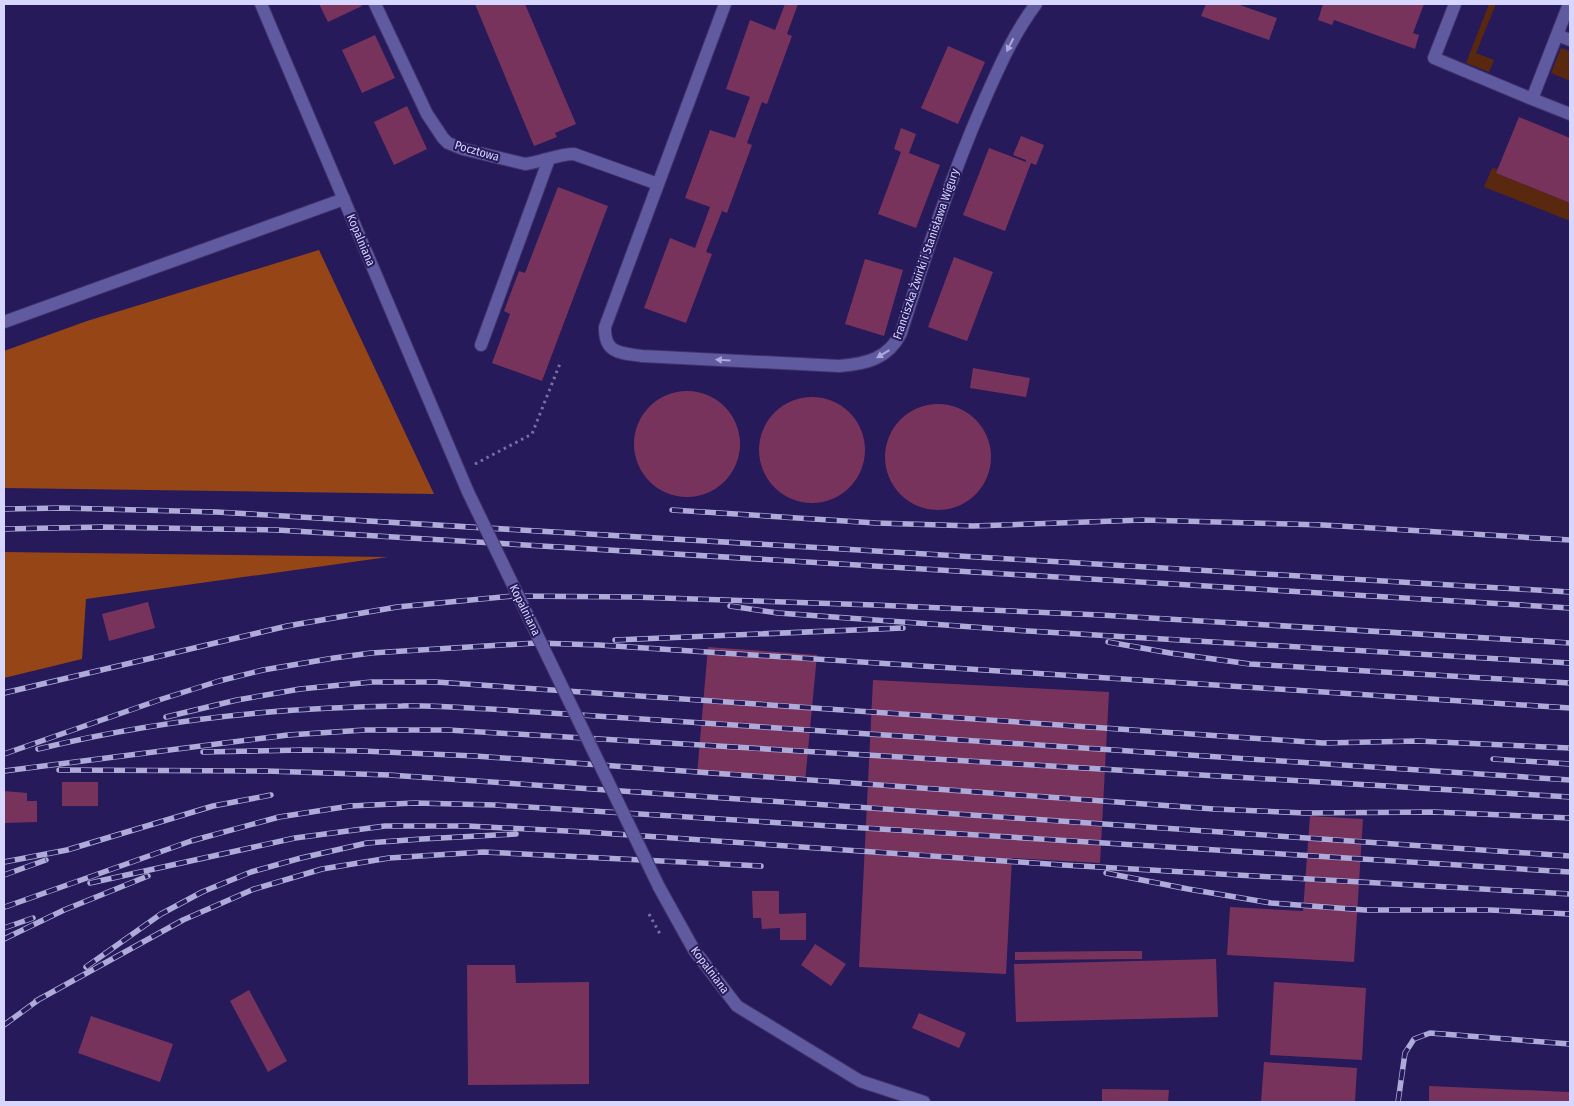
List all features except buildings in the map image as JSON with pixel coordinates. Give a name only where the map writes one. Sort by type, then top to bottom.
[{"type":"street","name":"Kopalniana","points":[[261,4],[468,492],[659,887],[694,950],[737,1006],[860,1081],[924,1102]]},
{"type":"street","name":"Pocztowa","points":[[375,4],[426,114],[448,143],[463,149],[516,162],[535,163],[567,154],[574,154],[658,184]]},
{"type":"street","points":[[658,184],[725,4]]},
{"type":"street","name":"Franciszka Żwirki i Stanisława Wigury","points":[[658,184],[607,319],[605,327],[606,342],[610,348],[615,351],[642,356],[832,366],[860,364],[882,356],[889,351],[901,333],[936,223],[966,141],[1018,29],[1036,4]]},
{"type":"street","points":[[1455,4],[1434,58],[1570,114]]},
{"type":"street","points":[[1532,99],[1569,4]]},
{"type":"street","points":[[1557,35],[1570,40]]},
{"type":"street","points":[[481,345],[549,159]]},
{"type":"street","points":[[4,322],[344,200]]},
{"type":"path","points":[[459,472],[532,434],[561,361]]},
{"type":"shaded area","points":[[1489,4],[1496,4],[1476,53],[1494,60],[1489,72],[1466,63]]},
{"type":"shaded area","points":[[1561,48],[1570,51],[1570,81],[1551,73]]},
{"type":"shaded area","points":[[1492,168],[1498,169],[1496,173],[1570,203],[1570,221],[1484,187]]},
{"type":"shaded area","points":[[319,250],[434,494],[4,488],[4,351],[87,321]]},
{"type":"shaded area","points":[[4,552],[388,557],[86,599],[82,659],[4,678]]},
{"type":"railway","points":[[4,509],[62,508],[216,512],[1570,592]]},
{"type":"railway","points":[[672,510],[876,523],[973,526],[1143,520],[1323,525],[1570,540]]},
{"type":"railway","points":[[4,529],[102,527],[277,530],[1570,608]]},
{"type":"railway","points":[[4,693],[287,626],[397,607],[512,596],[632,597],[1100,615],[1570,643]]},
{"type":"railway","points":[[730,606],[778,613],[1028,631],[1570,663]]},
{"type":"railway","points":[[615,640],[903,628]]},
{"type":"railway","points":[[1108,642],[1250,664],[1570,683]]},
{"type":"railway","points":[[4,754],[162,699],[219,681],[263,670],[371,653],[536,643],[599,645],[1570,708]]},
{"type":"railway","points":[[166,717],[237,700],[300,689],[372,682],[436,682],[1323,743],[1418,741],[1570,748]]},
{"type":"railway","points":[[38,749],[128,730],[219,717],[310,709],[424,706],[1570,780]]},
{"type":"railway","points":[[4,771],[288,735],[365,730],[448,730],[1570,797]]},
{"type":"railway","points":[[203,752],[303,750],[475,756],[1214,809],[1305,813],[1434,812],[1570,818]]},
{"type":"railway","points":[[1493,759],[1570,764]]},
{"type":"railway","points":[[59,770],[266,771],[389,775],[1570,856]]},
{"type":"railway","points":[[4,862],[67,850],[213,806],[271,795]]},
{"type":"railway","points":[[5,907],[191,841],[279,817],[350,806],[415,803],[495,805],[1570,872]]},
{"type":"railway","points":[[90,883],[295,838],[385,826],[468,826],[586,832],[1063,865],[1570,894]]},
{"type":"railway","points":[[86,967],[161,914],[202,892],[251,872],[367,843],[516,834]]},
{"type":"railway","points":[[36,1001],[183,920],[254,889],[322,869],[389,858],[483,852],[761,866]]},
{"type":"railway","points":[[4,875],[46,860]]},
{"type":"railway","points":[[1106,873],[1271,903],[1365,910],[1490,910],[1570,914]]},
{"type":"railway","points":[[4,939],[64,910],[148,876]]},
{"type":"railway","points":[[4,928],[33,918]]},
{"type":"railway","points":[[4,1025],[41,998]]},
{"type":"railway","points":[[1398,1102],[1405,1053],[1414,1039],[1430,1033],[1570,1044]]}]
